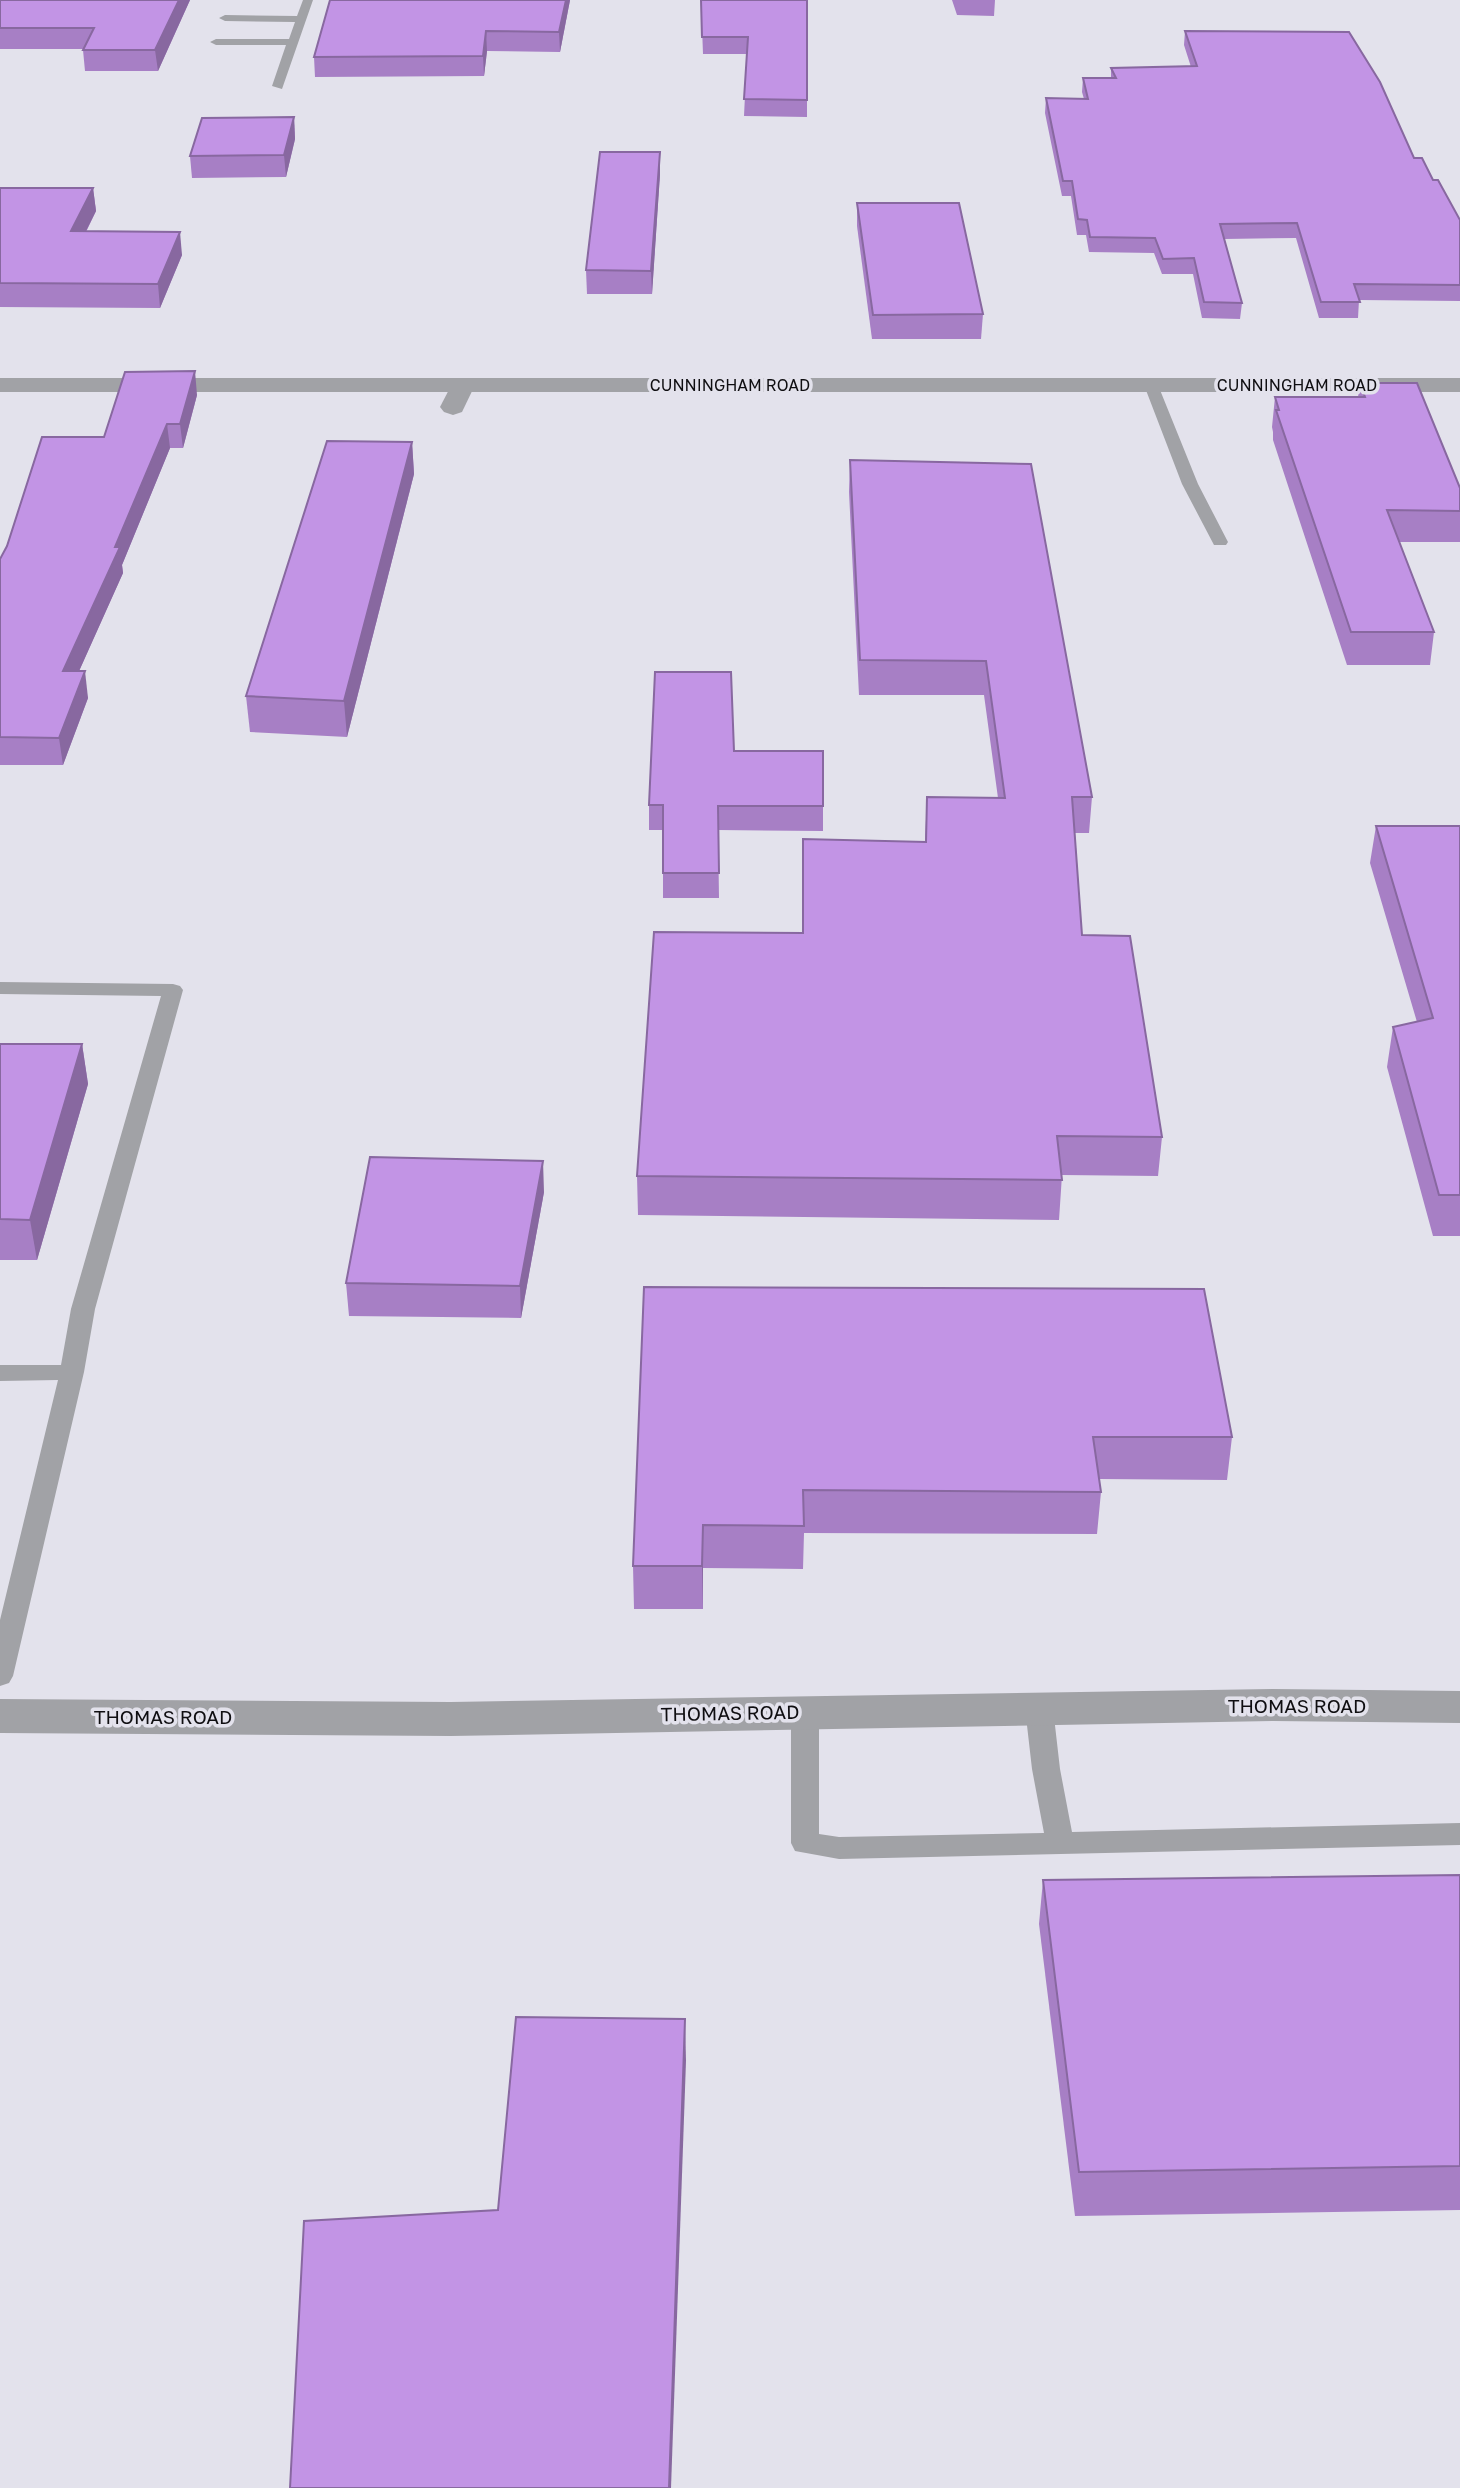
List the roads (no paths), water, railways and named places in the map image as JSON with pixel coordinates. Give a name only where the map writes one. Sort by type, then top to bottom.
[{"type":"street","name":"CUNNINGHAM ROAD","points":[[0,384],[458,396],[1151,385],[1460,385]]},
{"type":"street","name":"THOMAS ROAD","points":[[0,1716],[451,1720],[1039,1708],[1273,1705],[1460,1707]]},
{"type":"lane","points":[[278,86],[308,0]]},
{"type":"lane","points":[[225,18],[301,19]]},
{"type":"lane","points":[[216,42],[293,42]]},
{"type":"lane","points":[[1151,385],[1190,484],[1220,542]]},
{"type":"lane","points":[[0,988],[173,990],[83,1309],[72,1372],[0,1676]]},
{"type":"lane","points":[[0,1373],[72,1372]]},
{"type":"lane","points":[[1039,1708],[1046,1769],[1060,1843]]},
{"type":"lane","points":[[806,1712],[805,1843],[839,1848],[1460,1834]]}]
